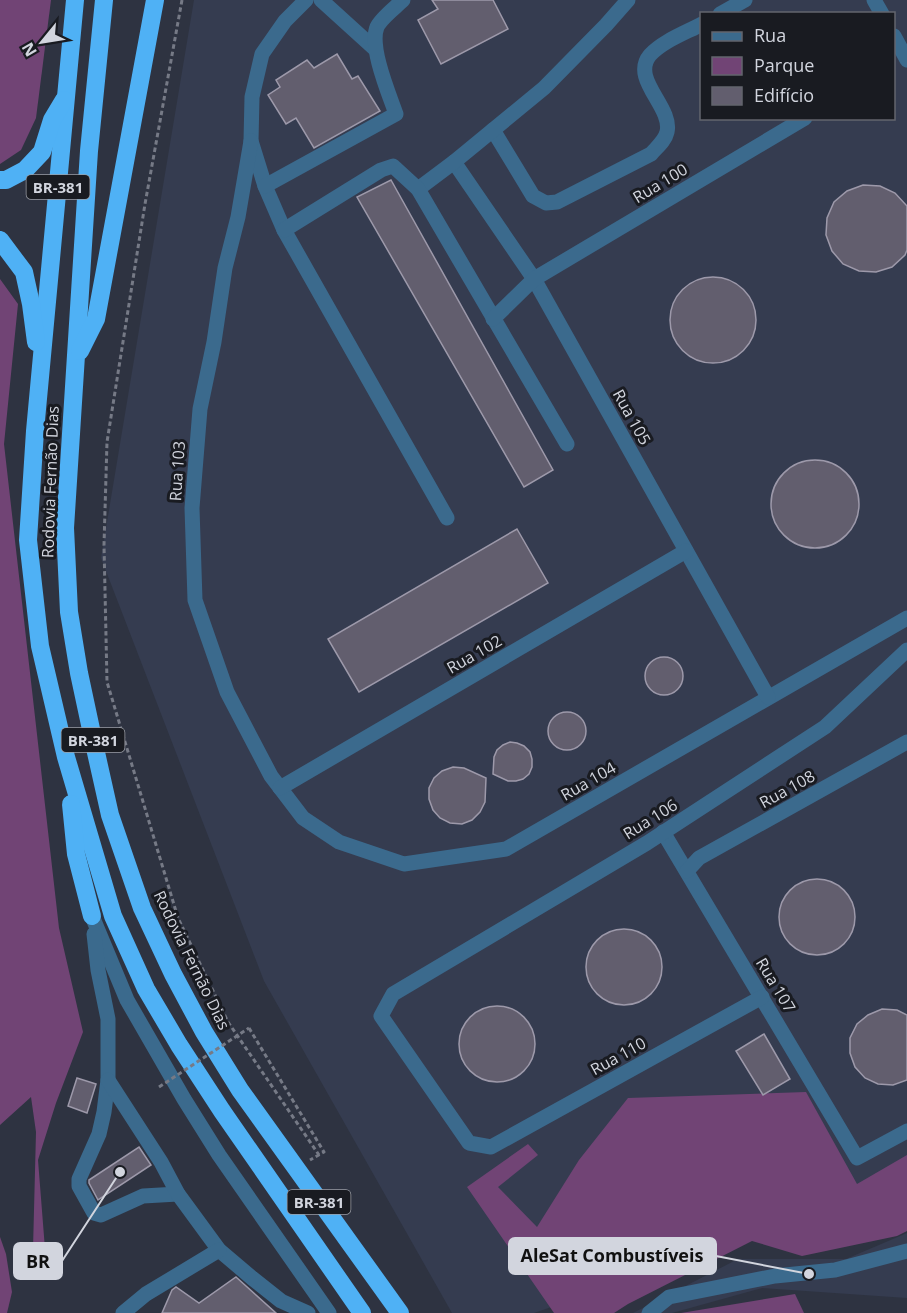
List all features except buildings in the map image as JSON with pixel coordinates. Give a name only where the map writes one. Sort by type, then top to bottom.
[{"type":"highway","name":"Rodovia Fernão Dias","points":[[75,0],[27,540],[40,646],[66,757],[113,916],[146,989],[222,1111],[362,1313]]},
{"type":"highway","name":"Rodovia Fernão Dias","points":[[104,0],[89,151],[65,528],[69,612],[110,815],[142,908],[204,1032],[234,1081],[289,1161],[399,1313]]},
{"type":"highway","name":"BR-381","points":[[75,361],[96,319],[155,0]]},
{"type":"highway","name":"BR-381","points":[[0,180],[6,180],[25,170],[42,152],[52,120],[68,94]]},
{"type":"highway","name":"BR-381","points":[[0,240],[24,272],[31,304],[40,374]]},
{"type":"highway","name":"BR-381","points":[[66,757],[76,854],[92,916]]},
{"type":"street","name":"Rua 103","points":[[280,788],[271,776],[227,692],[195,600],[192,508],[200,409],[251,141],[252,97],[262,54],[285,21],[306,0]]},
{"type":"street","points":[[321,0],[375,49]]},
{"type":"street","points":[[265,186],[396,114],[375,49],[377,28],[403,0]]},
{"type":"street","points":[[418,189],[544,88],[628,0]]},
{"type":"street","points":[[724,12],[745,0]]},
{"type":"street","points":[[493,130],[533,196],[546,203],[557,202],[651,154],[662,142],[667,133],[668,122],[645,76],[645,64],[661,46],[700,25]]},
{"type":"street","points":[[895,39],[902,62]]},
{"type":"street","name":"Rua 100","points":[[493,319],[534,279],[802,120]]},
{"type":"street","name":"Rua 103","points":[[251,141],[265,186],[284,230],[447,518]]},
{"type":"street","name":"Rua 105","points":[[454,162],[534,279],[768,697]]},
{"type":"street","points":[[284,230],[381,170],[393,166],[418,189],[567,444]]},
{"type":"street","name":"Rua 102","points":[[280,788],[686,551]]},
{"type":"street","name":"Rua 104","points":[[280,788],[303,818],[339,842],[404,864],[506,849],[907,618]]},
{"type":"street","name":"Rua 106","points":[[491,1147],[469,1143],[381,1016],[393,994],[663,832],[825,727],[907,650]]},
{"type":"street","name":"Rua 108","points":[[687,871],[699,858],[907,742]]},
{"type":"street","name":"Rua 107","points":[[663,832],[857,1158],[907,1131]]},
{"type":"street","points":[[92,916],[98,970],[108,1019],[108,1080],[99,1134],[79,1179],[79,1186],[94,1213],[101,1215],[144,1196],[178,1194]]},
{"type":"street","name":"BR-381","points":[[92,916],[127,1000],[184,1099],[219,1155],[329,1313]]},
{"type":"street","name":"Rua 110","points":[[491,1147],[762,997]]},
{"type":"street","points":[[108,1080],[161,1162],[178,1194],[219,1250],[281,1301],[308,1313]]},
{"type":"street","points":[[123,1313],[146,1294],[219,1250]]},
{"type":"street","points":[[649,1313],[669,1297],[775,1276],[835,1270],[907,1251]]},
{"type":"path","points":[[182,0],[145,204],[107,442],[104,545],[106,682],[178,918],[228,1022],[319,1155]]},
{"type":"path","points":[[159,1087],[249,1028],[324,1152]]},
{"type":"shaded area","points":[[194,0],[907,0],[907,1185],[534,1313],[452,1313],[264,981],[101,558]]},
{"type":"shaded area","points":[[907,1233],[907,1298],[762,1288],[672,1313],[633,1313],[738,1259],[846,1259]]},
{"type":"green space","points":[[0,0],[51,0],[36,118],[21,150],[0,164]]},
{"type":"green space","points":[[0,279],[18,304],[4,444],[59,928],[83,1032],[56,1103],[38,1160],[45,1249],[33,1249],[36,1132],[31,1097],[0,1125]]},
{"type":"green space","points":[[806,1092],[857,1184],[907,1155],[907,1231],[897,1236],[802,1256],[752,1241],[614,1313],[554,1313],[467,1187],[528,1144],[538,1155],[498,1187],[537,1227],[579,1160],[628,1098]]},
{"type":"green space","points":[[0,1237],[6,1254],[12,1292],[7,1313],[0,1313]]},
{"type":"green space","points":[[795,1294],[804,1313],[681,1313]]},
{"type":"place","name":"BR","points":[[120,1172]]},
{"type":"place","name":"AleSat Combustíveis","points":[[809,1274]]}]
